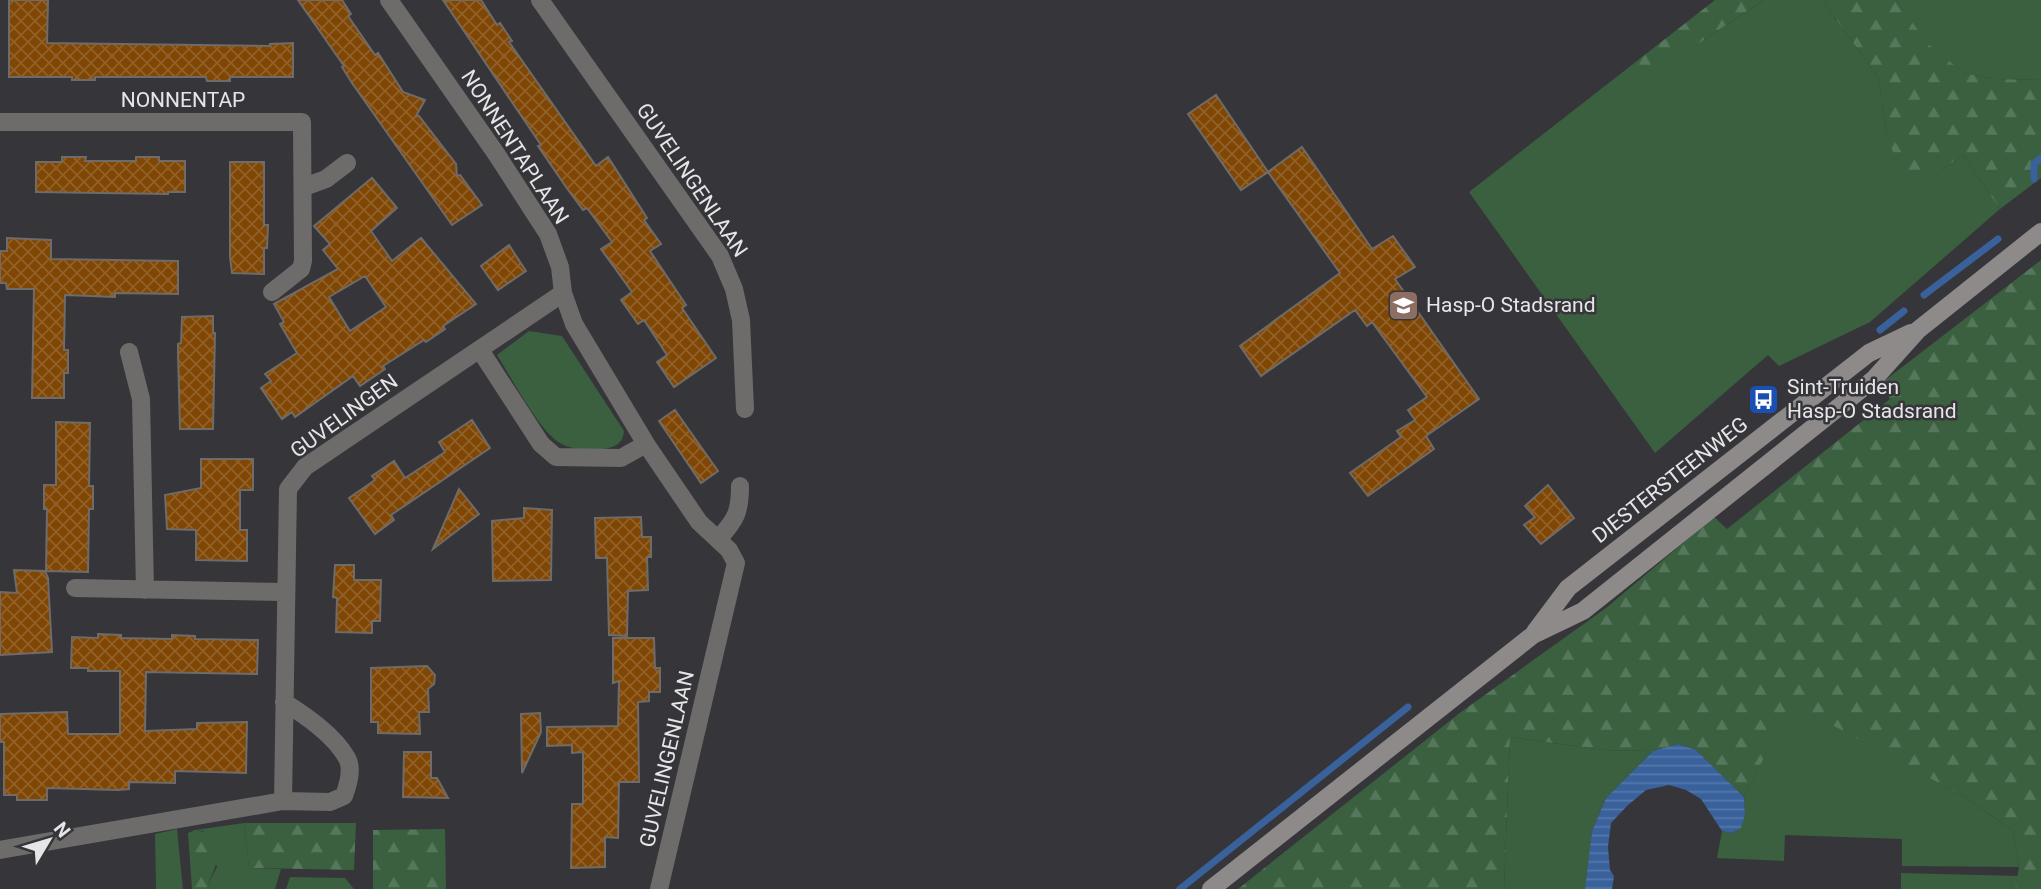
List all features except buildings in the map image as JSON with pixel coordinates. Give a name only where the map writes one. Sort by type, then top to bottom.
[{"type":"main road","name":"DIESTERSTEENWEG","points":[[1211,889],[1533,635],[1583,611],[1874,379],[1918,330],[2041,232]]},
{"type":"main road","name":"DIESTERSTEENWEG","points":[[1533,635],[1568,588],[1869,353],[1918,330]]},
{"type":"street","name":"NONNENTAPLAAN","points":[[388,0],[497,155],[548,234],[560,267],[563,293],[574,324],[646,444],[699,522],[718,539]]},
{"type":"street","name":"GUVELINGENLAAN","points":[[540,0],[720,256],[734,289],[741,320],[745,409]]},
{"type":"street","name":"NONNENTAP","points":[[0,122],[302,122],[304,238],[301,269],[272,292]]},
{"type":"street","points":[[304,187],[326,179],[347,163]]},
{"type":"street","name":"GUVELINGEN","points":[[283,801],[288,489],[305,467],[563,293]]},
{"type":"street","points":[[480,350],[541,444],[556,457],[621,458],[646,444]]},
{"type":"street","points":[[129,352],[141,399],[145,590]]},
{"type":"street","points":[[718,539],[734,523],[740,505],[740,486]]},
{"type":"street","name":"GUVELINGENLAAN","points":[[659,889],[736,563],[729,550],[718,539]]},
{"type":"street","points":[[75,588],[285,592]]},
{"type":"street","points":[[0,850],[283,801],[330,802],[344,796],[349,782],[348,760],[316,722],[284,702]]},
{"type":"green space","points":[[1715,0],[1764,0],[1705,39],[1648,82],[1633,64]]},
{"type":"green space","points":[[1764,0],[1822,0],[1878,77],[1887,135],[1941,170],[1963,155],[2000,209],[1870,322],[1779,366],[1768,355],[1655,453],[1469,192],[1633,64],[1648,81]]},
{"type":"green space","points":[[1822,0],[1896,0],[1928,44],[1964,73],[1994,79],[2041,80],[2041,178],[2000,209],[1963,155],[1941,170],[1915,177],[1898,166],[1887,135],[1878,77]]},
{"type":"green space","points":[[1896,0],[2041,0],[2041,80],[1994,79],[1964,73],[1928,45]]},
{"type":"green space","points":[[2041,260],[2041,889],[2015,889],[2019,867],[2013,831],[1968,799],[1792,703],[1744,797],[1696,750],[1678,744],[1653,751],[1604,750],[1510,737],[1504,889],[1238,889],[1461,712],[1606,608],[1714,517],[1727,529],[1890,399],[1879,385]]},
{"type":"green space","points":[[529,331],[562,336],[624,431],[617,444],[610,448],[597,449],[569,447],[552,437],[543,427],[497,355]]},
{"type":"green space","points":[[1792,702],[1968,799],[2013,831],[2019,867],[1902,866],[1902,839],[1785,835],[1784,861],[1717,858],[1722,831],[1731,833],[1745,814],[1744,797]]},
{"type":"green space","points":[[1510,737],[1604,750],[1653,751],[1606,798],[1592,831],[1588,873],[1603,889],[1504,889]]},
{"type":"green space","points":[[244,823],[249,868],[281,869],[275,889],[211,889],[208,884],[217,867],[203,831],[195,830]]},
{"type":"green space","points":[[244,823],[356,823],[354,870],[249,868]]},
{"type":"green space","points":[[177,829],[183,889],[156,889],[155,834]]},
{"type":"green space","points":[[445,829],[446,889],[373,889],[373,830]]},
{"type":"green space","points":[[195,830],[208,835],[217,853],[208,884],[211,889],[192,889],[188,833]]},
{"type":"green space","points":[[1901,873],[2019,876],[2015,889],[1901,889]]},
{"type":"green space","points":[[290,877],[345,878],[354,889],[286,889]]},
{"type":"water","points":[[1678,744],[1696,750],[1744,797],[1745,814],[1741,828],[1731,833],[1722,831],[1701,799],[1686,790],[1669,785],[1646,790],[1611,823],[1608,847],[1610,870],[1614,876],[1612,889],[1585,889],[1592,831],[1606,798],[1653,751]]},
{"type":"waterway","points":[[2034,179],[2034,164],[2041,158]]},
{"type":"waterway","points":[[1924,295],[1998,239]]},
{"type":"waterway","points":[[1880,330],[1904,311]]},
{"type":"waterway","points":[[1180,889],[1408,707]]},
{"type":"place","name":"Hasp-O Stadsrand","points":[[1403,305]]},
{"type":"place","name":"Sint-Truiden Hasp-O Stadsrand","points":[[1764,399]]}]
